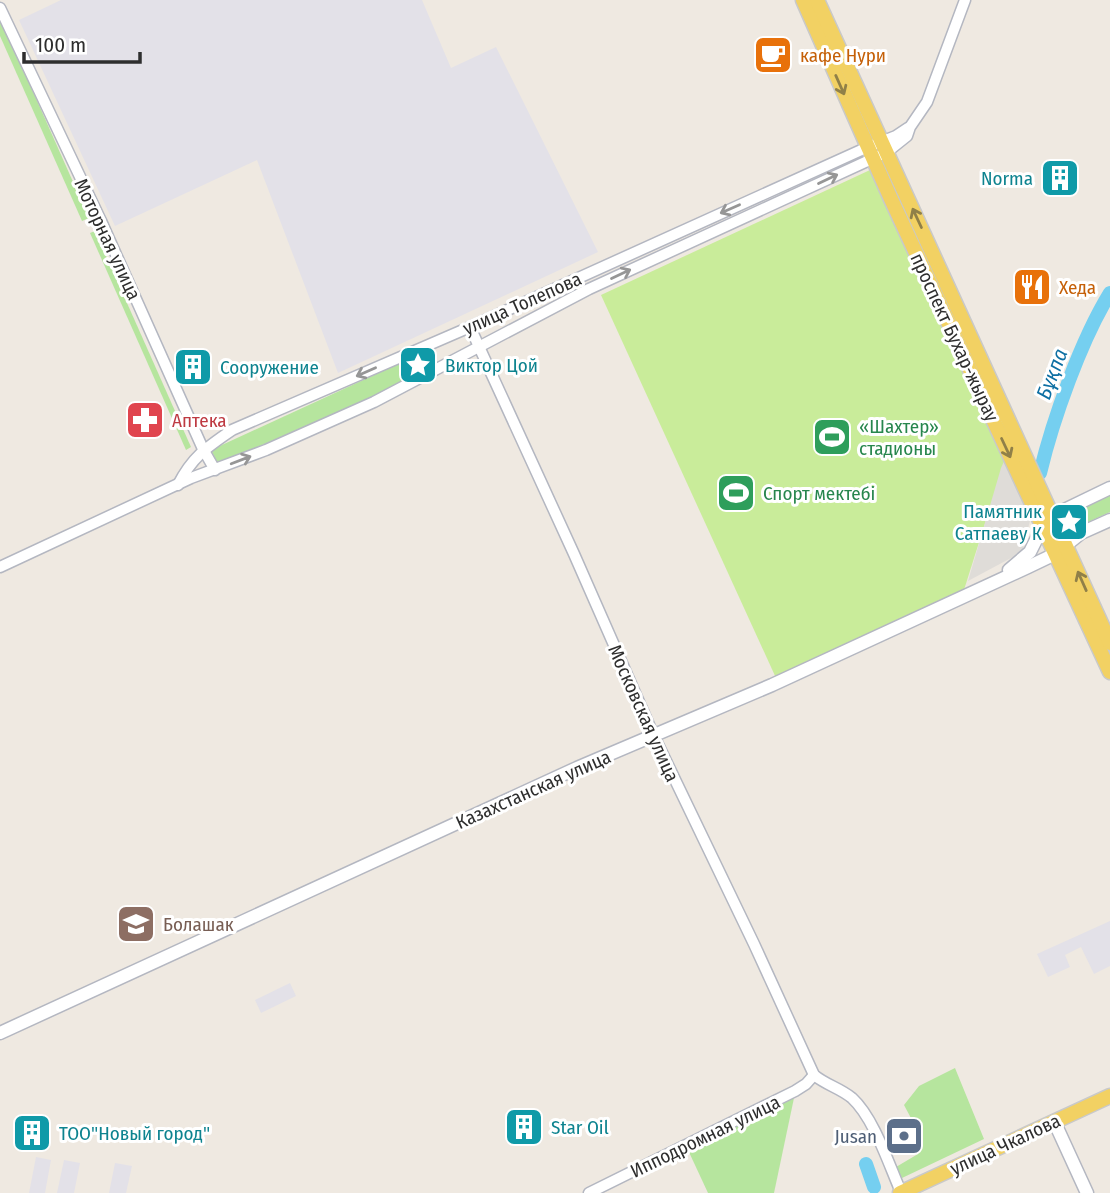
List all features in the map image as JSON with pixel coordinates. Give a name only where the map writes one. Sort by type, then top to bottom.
[{"type":"main road","name":"проспект Бухар-жырау","points":[[803,0],[877,150],[1047,521],[1110,643]]},
{"type":"main road","name":"проспект Бухар-жырау","points":[[817,0],[877,150]]},
{"type":"main road","points":[[998,580],[1030,552],[1047,521],[1110,488]]},
{"type":"main road","name":"Казахстанская улица","points":[[0,1033],[478,813],[844,652],[1061,550],[1081,533],[1110,520]]},
{"type":"main road","name":"проспект Бухар-жырау","points":[[1061,550],[1110,672]]},
{"type":"main road","name":"улица Чкалова","points":[[900,1193],[1110,1096]]},
{"type":"main road","points":[[1054,1121],[1087,1193]]},
{"type":"street","points":[[877,150],[907,136],[927,102],[965,0]]},
{"type":"street","name":"Моторная улица","points":[[0,8],[215,470]]},
{"type":"street","name":"улица Толепова","points":[[178,485],[187,467],[203,449],[232,430],[877,150]]},
{"type":"street","name":"улица Толепова","points":[[0,568],[178,485],[374,402],[589,289],[877,150]]},
{"type":"street","name":"Московская улица","points":[[470,327],[654,736],[814,1075]]},
{"type":"street","points":[[814,1075],[851,1098],[863,1110],[900,1193]]},
{"type":"street","name":"Ипподромная улица","points":[[590,1192],[795,1091],[814,1075]]},
{"type":"shaded area","points":[[61,0],[422,0],[451,68],[496,47],[598,252],[338,373],[257,160],[115,226],[19,20]]},
{"type":"shaded area","points":[[1006,457],[1030,521],[1022,552],[968,581],[1001,468]]},
{"type":"shaded area","points":[[1110,921],[1110,966],[1094,974],[1081,947],[1065,955],[1070,967],[1048,977],[1037,954]]},
{"type":"shaded area","points":[[290,983],[296,996],[261,1013],[255,1000]]},
{"type":"shaded area","points":[[36,1157],[51,1160],[45,1193],[29,1193]]},
{"type":"shaded area","points":[[64,1160],[80,1163],[74,1193],[57,1193]]},
{"type":"shaded area","points":[[115,1163],[132,1166],[126,1193],[109,1193]]},
{"type":"green space","points":[[0,17],[89,218],[82,221],[0,36]]},
{"type":"green space","name":"«Шахтер» стадионы","points":[[870,170],[1006,457],[963,593],[776,678],[601,295]]},
{"type":"green space","points":[[95,231],[191,447],[186,450],[90,233]]},
{"type":"green space","points":[[424,352],[432,367],[376,396],[218,464],[211,450]]},
{"type":"green space","points":[[1110,492],[1110,512],[1073,529],[1065,512]]},
{"type":"green space","points":[[955,1068],[984,1139],[902,1178],[896,1167],[918,1154],[921,1137],[904,1105],[919,1086]]},
{"type":"green space","points":[[794,1098],[774,1193],[708,1193],[688,1150]]},
{"type":"waterway","name":"Бұқпа","points":[[1040,473],[1069,380],[1110,293]]},
{"type":"waterway","points":[[866,1164],[874,1187]]},
{"type":"place","name":"кафе Нури","points":[[773,55]]},
{"type":"place","name":"Norma","points":[[1060,178]]},
{"type":"place","name":"Хеда","points":[[1032,287]]},
{"type":"place","name":"Виктор Цой","points":[[418,365]]},
{"type":"place","name":"Сооружение","points":[[193,367]]},
{"type":"place","name":"Аптека","points":[[145,420]]},
{"type":"place","name":"«Шахтер» стадионы","points":[[832,437]]},
{"type":"place","name":"Спорт мектебі","points":[[736,493]]},
{"type":"place","name":"Памятник Сатпаеву К","points":[[1069,522]]},
{"type":"place","name":"Болашак","points":[[136,924]]},
{"type":"place","name":"Star Oil","points":[[524,1127]]},
{"type":"place","name":"ТОО\"Новый город\"","points":[[32,1133]]},
{"type":"place","name":"Jusan","points":[[904,1136]]}]
